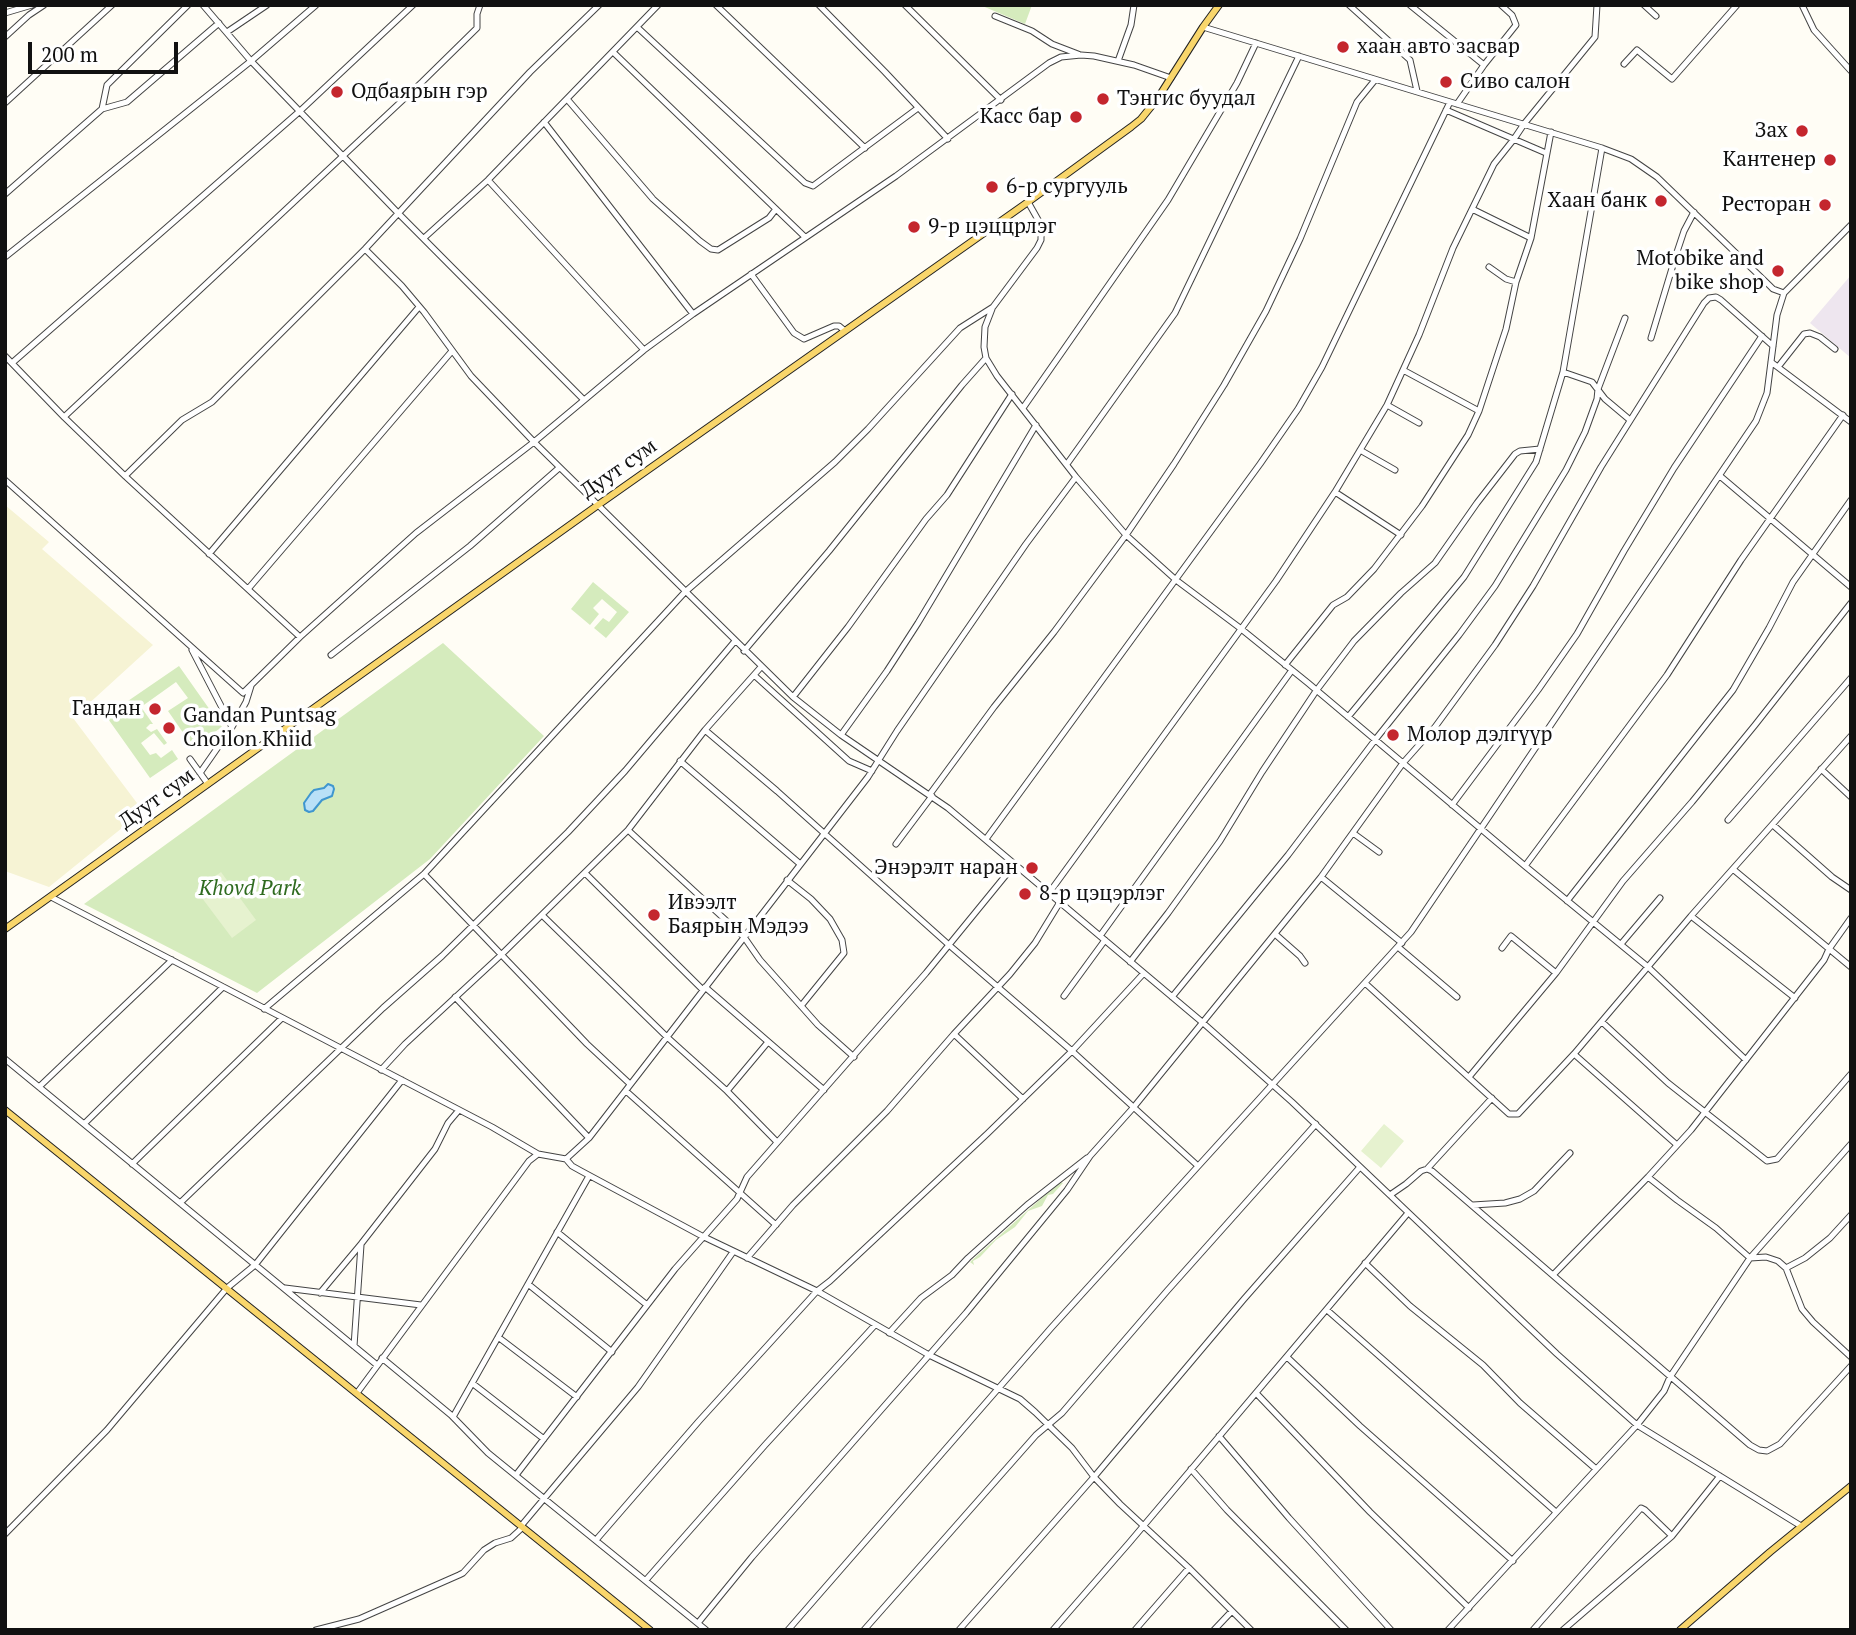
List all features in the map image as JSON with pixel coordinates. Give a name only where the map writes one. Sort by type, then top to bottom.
[{"type":"main road","name":"Дуут сум","points":[[5,929],[1141,119],[1158,98],[1219,5]]},
{"type":"main road","points":[[5,1110],[650,1630]]},
{"type":"main road","points":[[1680,1630],[1851,1486]]},
{"type":"street","points":[[5,13],[32,5]]},
{"type":"street","points":[[5,37],[44,5]]},
{"type":"street","points":[[5,103],[112,5]]},
{"type":"street","points":[[102,109],[107,85],[188,5]]},
{"type":"street","points":[[203,5],[251,61],[584,400]]},
{"type":"street","points":[[227,33],[267,5]]},
{"type":"street","points":[[5,257],[251,61],[316,5]]},
{"type":"street","points":[[12,363],[300,111],[413,5]]},
{"type":"street","points":[[64,417],[477,28],[480,5]]},
{"type":"street","points":[[125,476],[183,420],[212,402],[365,249],[530,72],[599,5]]},
{"type":"street","points":[[424,238],[488,180],[658,5]]},
{"type":"street","points":[[716,5],[865,148]]},
{"type":"street","points":[[819,5],[948,139]]},
{"type":"street","points":[[905,5],[1001,100]]},
{"type":"street","points":[[1118,61],[1131,25],[1134,5]]},
{"type":"street","points":[[1349,5],[1410,60],[1417,91]]},
{"type":"street","points":[[1410,5],[1484,65]]},
{"type":"street","points":[[986,839],[1176,580],[1278,438],[1311,387],[1446,110],[1516,25],[1512,15],[1501,5]]},
{"type":"street","points":[[1049,892],[1276,580],[1335,492],[1387,405],[1453,248],[1494,164],[1595,37],[1597,5]]},
{"type":"street","points":[[1644,5],[1656,16]]},
{"type":"street","points":[[1624,64],[1637,50],[1672,79],[1737,5]]},
{"type":"street","points":[[1802,5],[1814,30],[1851,71]]},
{"type":"street","points":[[995,16],[1080,55],[1118,61],[1171,78]]},
{"type":"street","points":[[5,194],[102,109],[127,102],[219,23]]},
{"type":"street","points":[[637,27],[805,183],[813,186],[918,108]]},
{"type":"street","points":[[1203,27],[1551,132],[1630,159],[1646,169],[1694,212],[1773,289],[1784,293]]},
{"type":"street","points":[[1023,408],[1168,200],[1237,83],[1256,43]]},
{"type":"street","points":[[613,52],[805,237]]},
{"type":"street","points":[[5,480],[243,693],[300,637],[416,533],[534,443],[644,351],[693,314],[948,139],[1049,63],[1061,57],[1080,55]]},
{"type":"street","points":[[1067,464],[1175,313],[1298,56]]},
{"type":"street","points":[[896,844],[994,707],[1126,535],[1217,397],[1266,311],[1300,239],[1357,102],[1375,80]]},
{"type":"street","points":[[567,99],[653,199],[711,249],[718,250],[769,218],[776,209]]},
{"type":"street","points":[[1446,110],[1546,153]]},
{"type":"street","points":[[544,122],[693,314]]},
{"type":"street","points":[[1285,665],[1333,605],[1347,597],[1374,569],[1401,535],[1468,435],[1479,411],[1506,329],[1516,282],[1531,239],[1551,132]]},
{"type":"street","points":[[1348,717],[1464,578],[1536,462],[1563,372],[1602,148]]},
{"type":"street","points":[[488,180],[644,351]]},
{"type":"street","points":[[1028,202],[1041,225],[1041,240],[993,307],[985,327],[985,358],[1076,477],[1126,535],[1176,580],[1292,670],[1621,944],[1746,1059]]},
{"type":"street","points":[[1472,209],[1531,239]]},
{"type":"street","points":[[1651,338],[1676,255],[1694,212]]},
{"type":"street","points":[[788,1630],[999,1388],[1400,945],[1432,903],[1760,414],[1767,393],[1777,315],[1784,293],[1851,225]]},
{"type":"street","points":[[365,249],[402,286],[471,376],[534,443],[793,697],[841,735],[931,795],[986,839],[1273,1083],[1557,1354],[1637,1425],[1801,1526]]},
{"type":"street","points":[[1489,267],[1506,279],[1516,282]]},
{"type":"street","points":[[751,274],[794,333],[804,339],[834,326],[845,331]]},
{"type":"street","points":[[698,1623],[751,1557],[966,1313],[1067,1190],[1090,1156],[1133,1108],[1321,877],[1403,764],[1435,727],[1495,645],[1533,586],[1601,467],[1709,298],[1721,300],[1773,345]]},
{"type":"street","points":[[209,554],[419,307]]},
{"type":"street","points":[[264,1009],[424,874],[685,592],[835,462],[960,328],[993,307]]},
{"type":"street","points":[[1172,997],[1460,635],[1495,586],[1566,470],[1585,432],[1625,318]]},
{"type":"street","points":[[1778,367],[1804,334],[1820,337],[1835,349]]},
{"type":"street","points":[[1452,805],[1577,634],[1674,468],[1762,336]]},
{"type":"street","points":[[248,589],[452,351]]},
{"type":"street","points":[[5,356],[125,476],[300,637]]},
{"type":"street","points":[[744,651],[829,551],[985,358]]},
{"type":"street","points":[[1771,362],[1851,422]]},
{"type":"street","points":[[1403,370],[1479,411]]},
{"type":"street","points":[[1563,372],[1591,382],[1605,399],[1630,420]]},
{"type":"street","points":[[793,697],[848,627],[926,519],[947,495],[1012,394]]},
{"type":"street","points":[[1387,405],[1419,423]]},
{"type":"street","points":[[1525,866],[1667,675],[1769,519],[1843,415]]},
{"type":"street","points":[[841,735],[918,624],[1036,425]]},
{"type":"street","points":[[1130,962],[1220,841],[1316,691],[1354,641],[1435,563],[1515,454],[1540,449]]},
{"type":"street","points":[[1360,450],[1395,470]]},
{"type":"street","points":[[331,655],[470,546],[559,468]]},
{"type":"street","points":[[1720,475],[1851,587]]},
{"type":"street","points":[[51,897],[492,1127],[538,1154],[566,1158],[589,1138],[872,771],[1026,544],[1076,477]]},
{"type":"street","points":[[1335,492],[1401,535]]},
{"type":"street","points":[[1567,901],[1733,690],[1793,582],[1851,500]]},
{"type":"street","points":[[1469,1077],[1556,973],[1623,881],[1692,802],[1851,603]]},
{"type":"street","points":[[180,1203],[383,1008],[442,956],[568,832],[625,771],[735,641]]},
{"type":"street","points":[[189,645],[232,727]]},
{"type":"street","points":[[381,1070],[628,830],[705,730],[761,667]]},
{"type":"street","points":[[1064,996],[1102,938],[1292,670]]},
{"type":"street","points":[[754,675],[849,761],[872,771]]},
{"type":"street","points":[[1728,820],[1851,678]]},
{"type":"street","points":[[200,773],[232,727],[246,702],[251,684]]},
{"type":"street","points":[[705,730],[1072,1051],[1198,1166]]},
{"type":"street","points":[[1365,983],[1509,1114],[1518,1114],[1574,1054],[1691,916],[1851,736]]},
{"type":"street","points":[[190,759],[208,784]]},
{"type":"street","points":[[680,761],[800,863]]},
{"type":"street","points":[[1821,769],[1851,797]]},
{"type":"street","points":[[1773,825],[1832,877],[1851,890]]},
{"type":"street","points":[[628,830],[744,937],[760,960],[818,1025],[854,1057]]},
{"type":"street","points":[[1353,833],[1379,852]]},
{"type":"street","points":[[516,1475],[647,1305],[737,1199],[747,1177],[854,1057],[1015,864]]},
{"type":"street","points":[[1734,870],[1851,967]]},
{"type":"street","points":[[585,873],[704,988],[824,1090]]},
{"type":"street","points":[[424,874],[587,1044],[631,1084]]},
{"type":"street","points":[[1321,877],[1457,997]]},
{"type":"street","points":[[787,880],[830,919],[842,940],[844,953],[801,1006]]},
{"type":"street","points":[[1621,944],[1660,898]]},
{"type":"street","points":[[747,1258],[793,1205],[887,1111],[998,988],[1035,943],[1060,902]]},
{"type":"street","points":[[542,915],[777,1142]]},
{"type":"street","points":[[1691,916],[1795,998]]},
{"type":"street","points":[[1553,1275],[1648,1177],[1705,1113],[1824,960],[1829,948],[1851,918]]},
{"type":"street","points":[[1275,934],[1305,963]]},
{"type":"street","points":[[1502,948],[1511,936],[1556,973]]},
{"type":"street","points":[[39,1087],[172,960]]},
{"type":"street","points":[[596,1540],[699,1421],[817,1292],[1023,1099],[1144,973]]},
{"type":"street","points":[[84,1124],[223,987]]},
{"type":"street","points":[[455,998],[589,1138]]},
{"type":"street","points":[[132,1164],[282,1018]]},
{"type":"street","points":[[1602,1022],[1668,1083],[1767,1161],[1777,1159],[1851,1074]]},
{"type":"street","points":[[954,1034],[1023,1099]]},
{"type":"street","points":[[727,1091],[768,1042]]},
{"type":"street","points":[[1574,1054],[1677,1145]]},
{"type":"street","points":[[5,1059],[377,1365]]},
{"type":"street","points":[[5,1534],[107,1430],[227,1288],[255,1265],[402,1080]]},
{"type":"street","points":[[626,1091],[776,1225]]},
{"type":"street","points":[[1390,1195],[1420,1171],[1427,1169],[1492,1098]]},
{"type":"street","points":[[320,1293],[435,1149],[448,1123],[459,1110]]},
{"type":"street","points":[[864,1630],[1036,1435],[1062,1413],[1316,1124]]},
{"type":"street","points":[[1448,1630],[1637,1425],[1664,1391],[1670,1377],[1750,1258],[1851,1144]]},
{"type":"street","points":[[1473,1205],[1520,1199],[1534,1191],[1570,1153]]},
{"type":"street","points":[[357,1393],[529,1161],[538,1154]]},
{"type":"street","points":[[889,1333],[921,1298],[952,1275],[1027,1205],[1090,1156]]},
{"type":"street","points":[[566,1158],[572,1166],[589,1176],[702,1237],[817,1292],[889,1333],[1020,1399],[1072,1448],[1094,1477],[1120,1504],[1251,1630]]},
{"type":"street","points":[[959,1630],[1360,1167]]},
{"type":"street","points":[[1427,1169],[1473,1205],[1670,1377],[1759,1450],[1767,1451],[1780,1444],[1851,1366]]},
{"type":"street","points":[[453,1417],[589,1176]]},
{"type":"street","points":[[1648,1177],[1716,1228],[1750,1258],[1766,1257],[1778,1261],[1786,1268],[1802,1309],[1851,1357]]},
{"type":"street","points":[[1053,1630],[1408,1213]]},
{"type":"street","points":[[1786,1268],[1805,1258],[1830,1238],[1851,1215]]},
{"type":"street","points":[[557,1232],[647,1305]]},
{"type":"street","points":[[354,1346],[361,1244]]},
{"type":"street","points":[[316,1630],[359,1619],[459,1575],[495,1542],[511,1538],[638,1387],[733,1252]]},
{"type":"street","points":[[1365,1263],[1410,1306],[1483,1365],[1520,1402],[1596,1469]]},
{"type":"street","points":[[528,1284],[612,1352]]},
{"type":"street","points":[[282,1287],[421,1305]]},
{"type":"street","points":[[1327,1310],[1556,1512]]},
{"type":"street","points":[[646,1580],[875,1325]]},
{"type":"street","points":[[498,1337],[577,1397]]},
{"type":"street","points":[[382,1357],[453,1417],[488,1452],[706,1630]]},
{"type":"street","points":[[1287,1357],[1360,1426],[1513,1561]]},
{"type":"street","points":[[472,1383],[544,1439]]},
{"type":"street","points":[[1256,1394],[1370,1512],[1469,1608]]},
{"type":"street","points":[[1219,1436],[1391,1630]]},
{"type":"street","points":[[1191,1469],[1227,1510],[1346,1630]]},
{"type":"street","points":[[1563,1630],[1672,1536],[1720,1476]]},
{"type":"street","points":[[1533,1630],[1640,1508],[1672,1536]]},
{"type":"street","points":[[1135,1630],[1189,1568]]},
{"type":"street","points":[[1214,1630],[1232,1611]]},
{"type":"shaded area","points":[[1851,275],[1851,358],[1810,323]]},
{"type":"shaded area","points":[[5,505],[49,542],[42,549],[153,645],[73,718],[143,811],[49,887],[5,871]]},
{"type":"green space","points":[[980,5],[1032,5],[1025,24]]},
{"type":"green space","points":[[593,582],[629,612],[606,638],[594,628],[603,618],[609,622],[617,612],[602,599],[593,608],[599,614],[590,625],[571,609]]},
{"type":"green space","name":"Khovd Park","points":[[443,643],[544,736],[430,859],[257,993],[84,904]]},
{"type":"green space","points":[[179,666],[222,727],[193,747],[168,711],[188,698],[176,682],[141,707],[153,724],[146,728],[151,732],[157,729],[167,743],[164,745],[154,733],[141,743],[150,755],[156,753],[161,758],[172,750],[178,759],[150,778],[106,716]]},
{"type":"green space","points":[[221,872],[256,920],[232,938],[196,890]]},
{"type":"green space","points":[[1384,1124],[1404,1141],[1381,1168],[1361,1151]]},
{"type":"green space","points":[[1060,1182],[1063,1183],[1053,1194],[1048,1195],[1042,1206],[1028,1211],[1015,1227],[973,1261],[974,1265],[970,1262],[1054,1187]]},
{"type":"water","points":[[328,784],[334,789],[332,796],[322,800],[313,811],[305,810],[304,803],[311,793]]},
{"type":"place","name":"хаан авто засвар","points":[[1343,47]]},
{"type":"place","name":"Сиво салон","points":[[1446,82]]},
{"type":"place","name":"Одбаярын гэр","points":[[337,92]]},
{"type":"place","name":"Тэнгис буудал","points":[[1103,99]]},
{"type":"place","name":"Касс бар","points":[[1076,117]]},
{"type":"place","name":"Зах","points":[[1802,131]]},
{"type":"place","name":"Кантенер","points":[[1830,160]]},
{"type":"place","name":"6-р сургууль","points":[[992,187]]},
{"type":"place","name":"Хаан банк","points":[[1661,201]]},
{"type":"place","name":"Ресторан","points":[[1825,205]]},
{"type":"place","name":"9-р цэццрлэг","points":[[914,227]]},
{"type":"place","name":"Motobike and bike shop","points":[[1778,271]]},
{"type":"place","name":"Гандан","points":[[155,709]]},
{"type":"place","name":"Gandan Puntsag Choilon Khiid","points":[[169,728]]},
{"type":"place","name":"Молор дэлгүүр","points":[[1393,735]]},
{"type":"place","name":"Энэрэлт наран","points":[[1032,868]]},
{"type":"place","name":"8-р цэцэрлэг","points":[[1025,894]]},
{"type":"place","name":"Ивээлт Баярын Мэдээ","points":[[654,915]]}]
